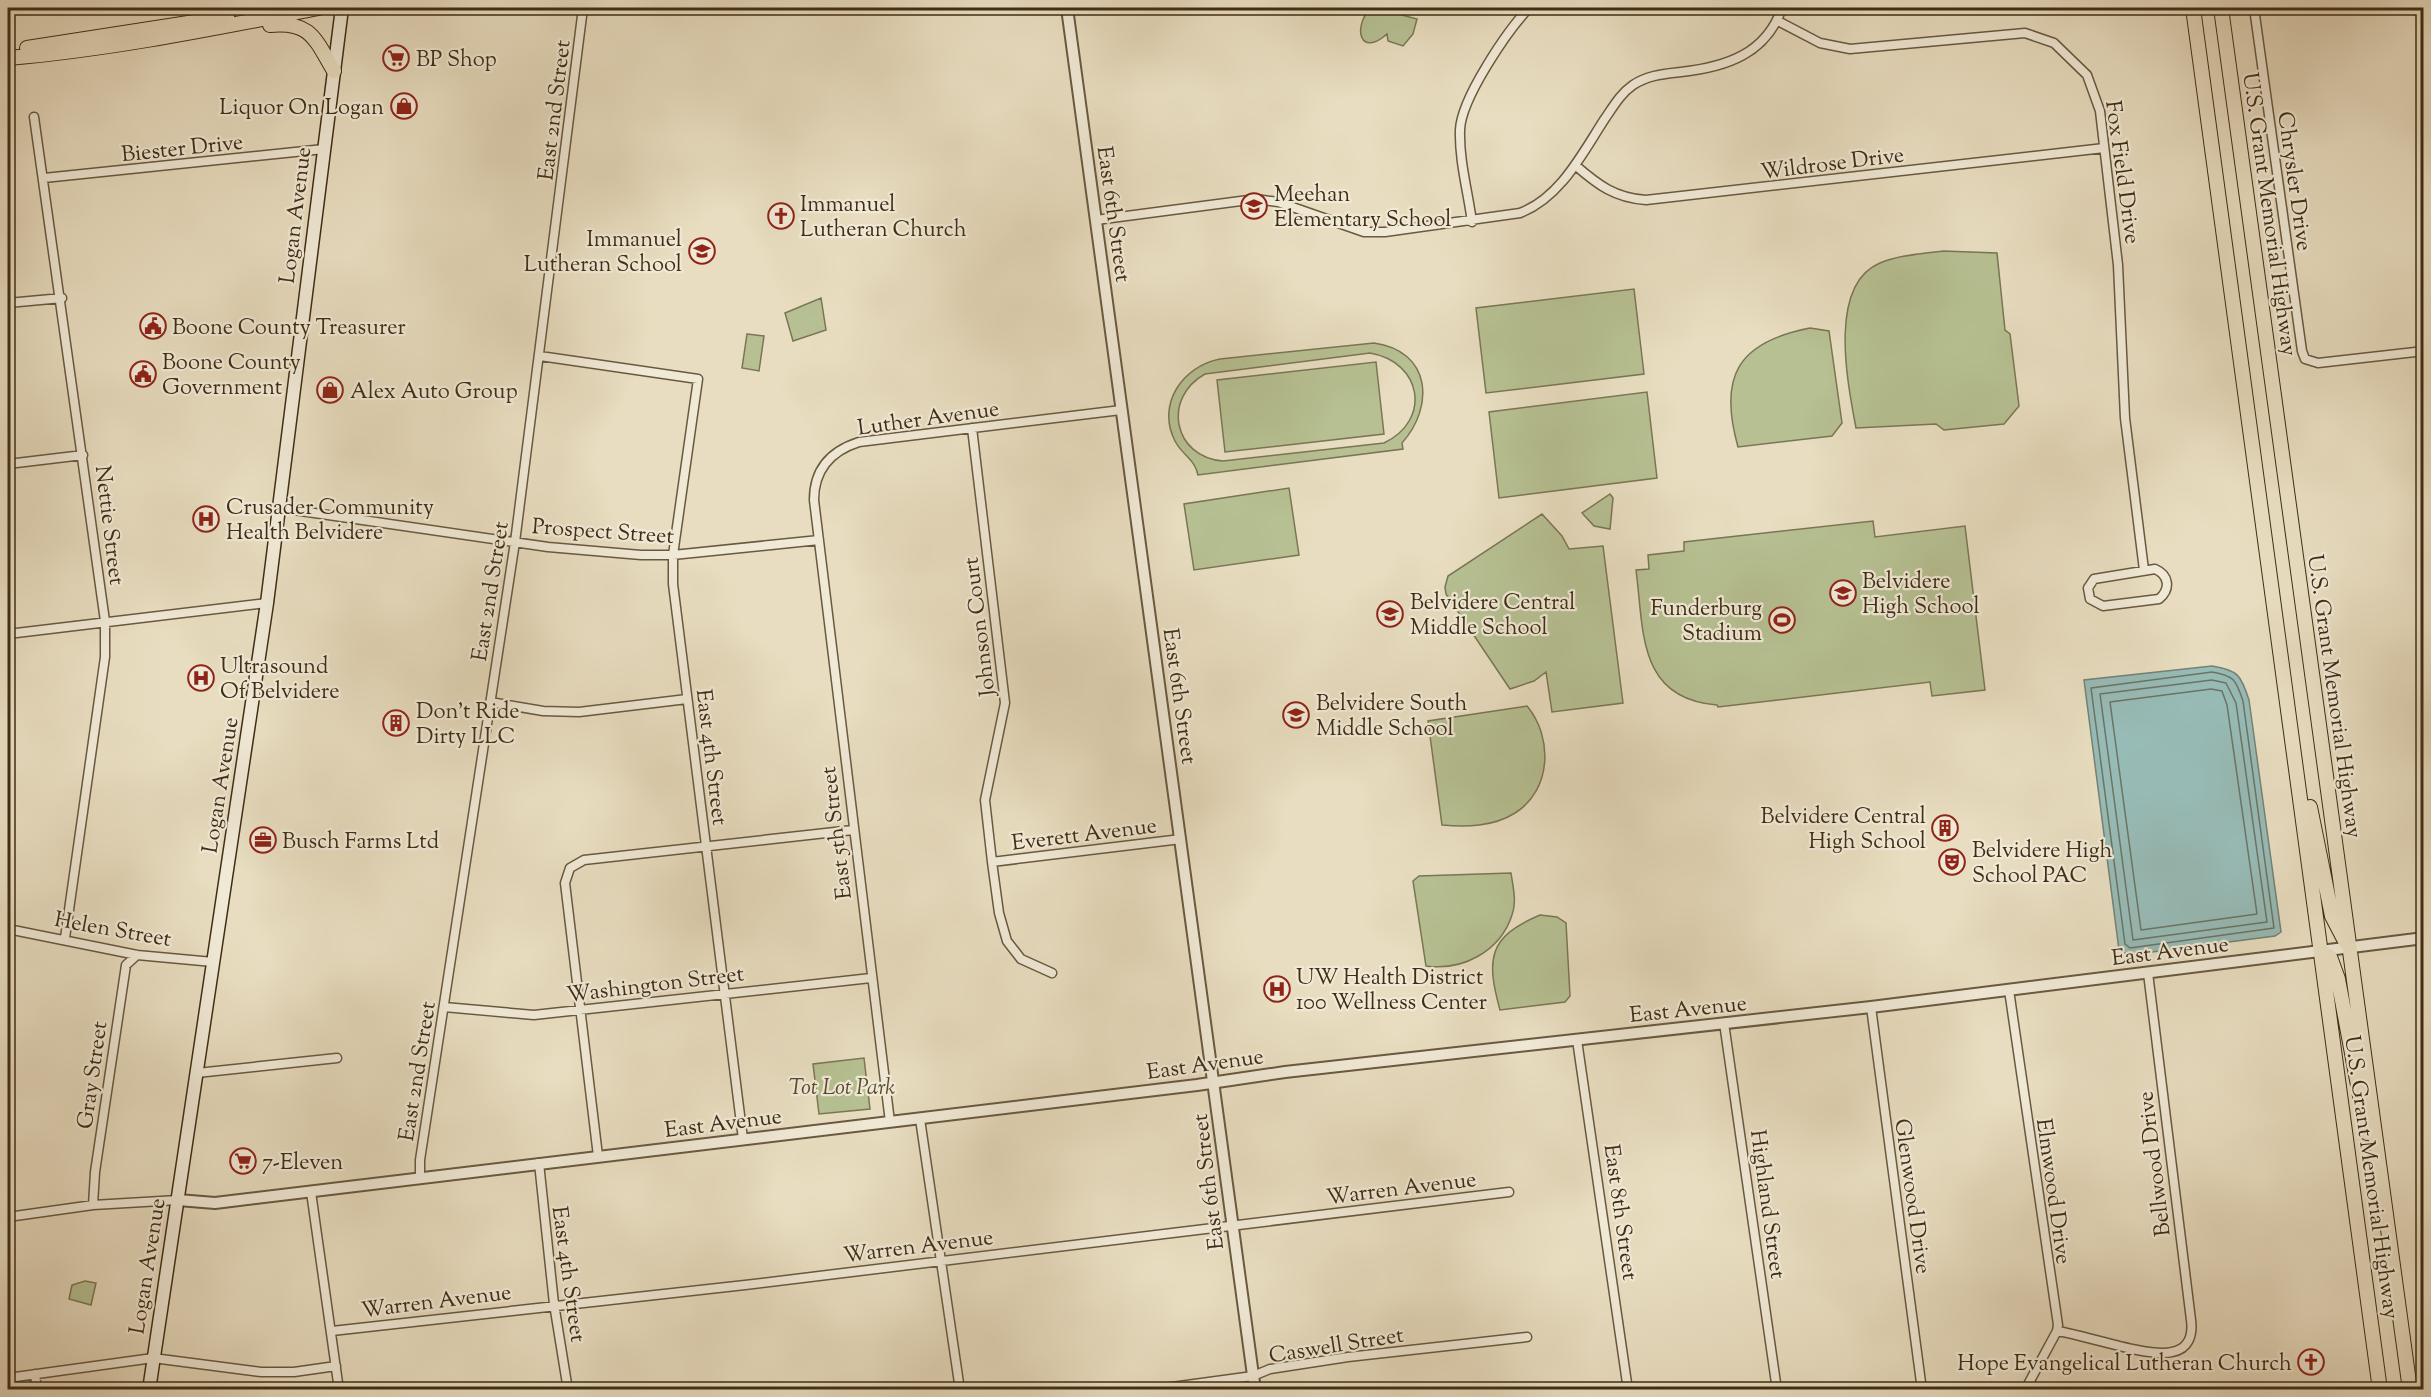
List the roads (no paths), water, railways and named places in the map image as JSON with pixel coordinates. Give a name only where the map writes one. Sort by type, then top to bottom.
[{"type":"main road","points":[[8,51],[278,9],[298,8]]},
{"type":"main road","points":[[8,58],[77,52],[319,8]]},
{"type":"main road","name":"Logan Avenue","points":[[149,1389],[267,603],[342,8]]},
{"type":"main road","name":"U.S. Grant Memorial Highway","points":[[2193,8],[2380,1389]]},
{"type":"main road","name":"U.S. Grant Memorial Highway","points":[[2221,8],[2410,1389]]},
{"type":"main road","points":[[235,24],[254,26],[290,23],[300,26],[314,36],[334,71]]},
{"type":"main road","points":[[2296,769],[2306,791],[2332,916],[2342,938],[2350,947]]},
{"type":"main road","points":[[2320,951],[2330,957],[2338,979],[2366,1130],[2388,1222]]},
{"type":"street","name":"East 2nd Street","points":[[420,1178],[515,542],[583,8]]},
{"type":"street","name":"East 6th Street","points":[[1067,8],[1215,1081],[1254,1389]]},
{"type":"street","points":[[1472,222],[1460,132],[1462,116],[1478,80],[1529,8]]},
{"type":"street","points":[[1096,220],[1256,199],[1278,202],[1364,232],[1385,232],[1510,216],[1529,210],[1550,195],[1575,165],[1618,98],[1633,85],[1649,77],[1706,69],[1738,59],[1758,46],[1778,21],[1782,8]]},
{"type":"street","name":"Chrysler Drive","points":[[2254,8],[2298,329],[2305,359],[2313,363],[2327,363],[2424,351]]},
{"type":"street","name":"Fox Field Drive","points":[[1778,21],[1821,43],[1850,49],[2014,33],[2045,39],[2071,57],[2087,75],[2097,100],[2120,286],[2128,455],[2144,570]]},
{"type":"street","name":"Nettie Street","points":[[34,117],[62,298],[105,621],[105,657],[65,938]]},
{"type":"street","name":"Wildrose Drive","points":[[1575,165],[1609,192],[1646,200],[2104,148]]},
{"type":"street","name":"Biester Drive","points":[[44,178],[324,149]]},
{"type":"street","points":[[8,303],[62,298]]},
{"type":"street","name":"East 4th Street","points":[[540,356],[698,379],[673,555],[673,584],[743,1139]]},
{"type":"street","name":"Luther Avenue","points":[[819,540],[814,491],[822,466],[834,453],[859,442],[1121,410]]},
{"type":"street","name":"Johnson Court","points":[[972,428],[1005,703],[985,800],[999,913],[1008,941],[1021,959],[1052,973]]},
{"type":"street","points":[[8,464],[83,455]]},
{"type":"street","name":"Prospect Street","points":[[280,508],[515,542],[641,555],[673,555],[819,540]]},
{"type":"street","name":"East 5th Street","points":[[819,540],[890,1122]]},
{"type":"street","points":[[2144,570],[2158,571],[2166,578],[2167,590],[2158,599],[2103,606],[2090,599],[2088,588],[2094,579],[2144,570]]},
{"type":"street","points":[[8,634],[267,603]]},
{"type":"street","points":[[490,702],[543,711],[579,712],[687,699]]},
{"type":"street","points":[[598,1155],[565,883],[570,868],[584,860],[853,830]]},
{"type":"street","name":"Everett Avenue","points":[[992,862],[1181,839]]},
{"type":"street","name":"Helen Street","points":[[8,929],[65,938],[137,955],[213,962]]},
{"type":"street","name":"East Avenue","points":[[8,1217],[93,1205],[178,1200],[215,1203],[311,1192],[598,1155],[920,1119],[1215,1081],[1870,1007],[2424,938]]},
{"type":"street","name":"Gray Street","points":[[93,1205],[95,1172],[126,964],[137,955]]},
{"type":"street","name":"Bellwood Drive","points":[[2058,1331],[2165,1353],[2183,1348],[2190,1338],[2192,1330],[2148,973]]},
{"type":"street","name":"Washington Street","points":[[444,1007],[534,1016],[871,978]]},
{"type":"street","name":"Elmwood Drive","points":[[2008,990],[2058,1331]]},
{"type":"street","name":"Glenwood Drive","points":[[1870,1007],[1922,1389]]},
{"type":"street","name":"Highland Street","points":[[1724,1023],[1777,1389]]},
{"type":"street","name":"East 8th Street","points":[[1577,1040],[1628,1389]]},
{"type":"street","points":[[197,1073],[337,1058]]},
{"type":"street","points":[[920,1119],[960,1389]]},
{"type":"street","name":"East 4th Street","points":[[538,1163],[554,1304],[568,1389]]},
{"type":"street","points":[[311,1192],[339,1389]]},
{"type":"street","name":"Warren Avenue","points":[[332,1331],[554,1304],[745,1285],[1509,1192]]},
{"type":"street","points":[[2025,1389],[2058,1331]]},
{"type":"street","name":"Caswell Street","points":[[1150,1389],[1252,1376],[1270,1369],[1348,1358],[1527,1337]]},
{"type":"street","points":[[8,1378],[153,1358],[261,1372],[294,1372],[336,1366]]},
{"type":"street","points":[[35,1374],[37,1389]]},
{"type":"water","points":[[2212,666],[2228,669],[2237,675],[2244,685],[2249,700],[2281,932],[2275,936],[2129,955],[2119,950],[2084,680]]},
{"type":"place","name":"BP Shop","points":[[396,58]]},
{"type":"place","name":"Liquor On Logan","points":[[404,106]]},
{"type":"place","name":"Meehan Elementary School","points":[[1254,206]]},
{"type":"place","name":"Immanuel Lutheran Church","points":[[781,216]]},
{"type":"place","name":"Immanuel Lutheran School","points":[[702,251]]},
{"type":"place","name":"Boone County Treasurer","points":[[153,326]]},
{"type":"place","name":"Boone County Government","points":[[143,374]]},
{"type":"place","name":"Alex Auto Group","points":[[330,390]]},
{"type":"place","name":"Crusader Community Health Belvidere","points":[[206,519]]},
{"type":"place","name":"Belvidere High School","points":[[1843,593]]},
{"type":"place","name":"Belvidere Central Middle School","points":[[1390,614]]},
{"type":"place","name":"Funderburg Stadium","points":[[1782,620]]},
{"type":"place","name":"Ultrasound Of Belvidere","points":[[201,678]]},
{"type":"place","name":"Belvidere South Middle School","points":[[1296,715]]},
{"type":"place","name":"Don’t Ride Dirty LLC","points":[[396,723]]},
{"type":"place","name":"Belvidere Central High School","points":[[1945,828]]},
{"type":"place","name":"Busch Farms Ltd","points":[[263,840]]},
{"type":"place","name":"Belvidere High School PAC","points":[[1952,862]]},
{"type":"place","name":"UW Health District 100 Wellness Center","points":[[1277,989]]},
{"type":"place","name":"7-Eleven","points":[[243,1161]]},
{"type":"place","name":"Hope Evangelical Lutheran Church","points":[[2311,1362]]},
{"type":"park label","name":"Tot Lot Park","points":[[842,1086]]}]
